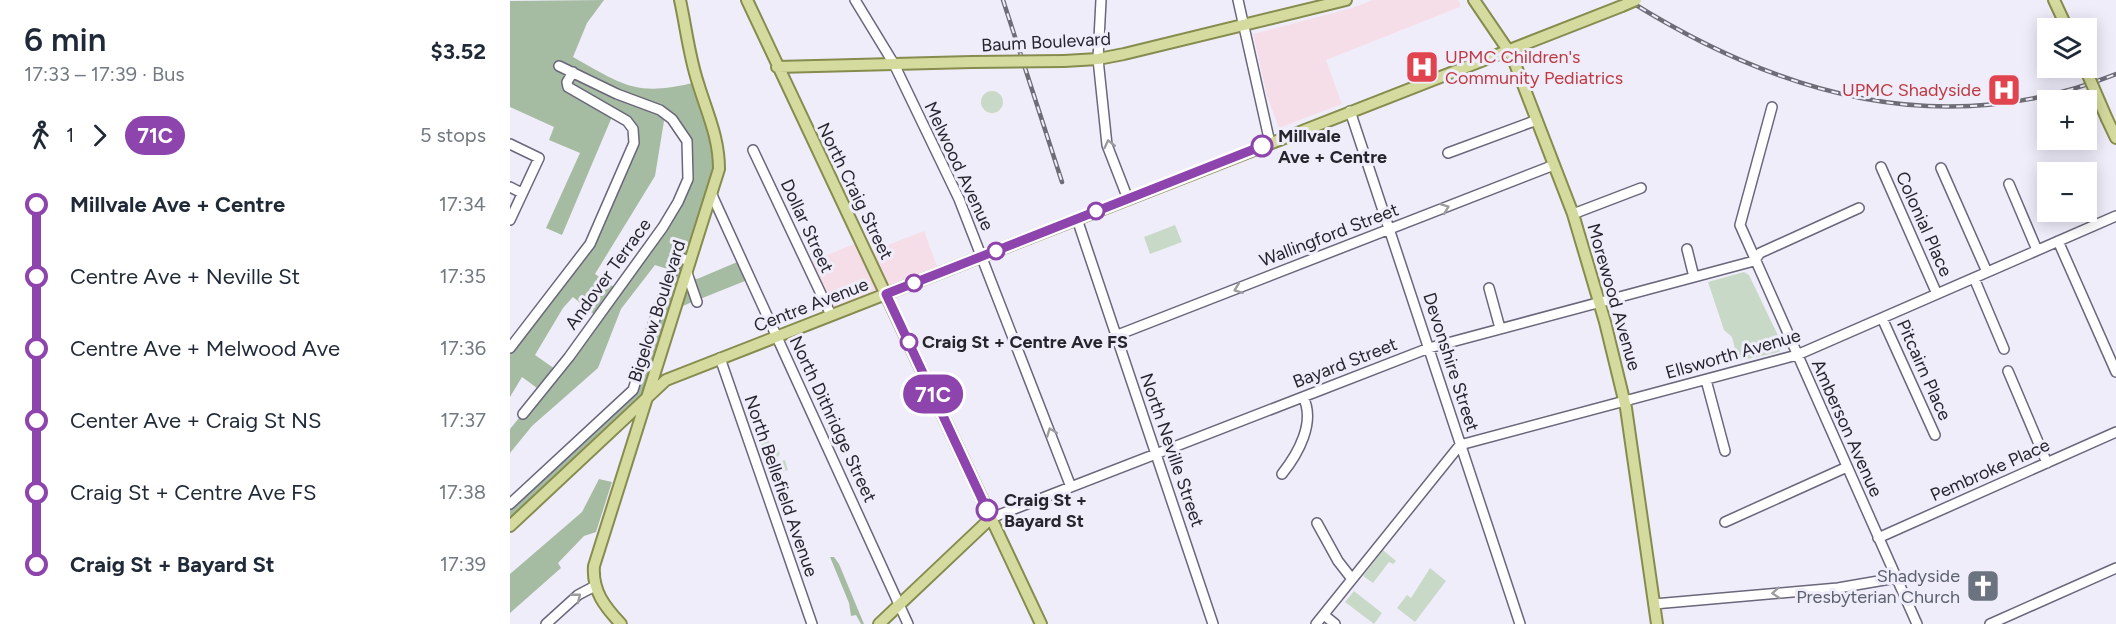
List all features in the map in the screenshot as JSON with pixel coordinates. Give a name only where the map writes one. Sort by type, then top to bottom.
[{"type":"main road","name":"Bigelow Boulevard","points":[[595,586],[595,563],[719,169],[719,148],[714,127],[697,82],[680,0]]},
{"type":"main road","name":"North Craig Street","points":[[747,0],[1041,624]]},
{"type":"main road","name":"Baum Boulevard","points":[[777,67],[1098,59],[1244,27],[1346,0]]},
{"type":"main road","name":"Morewood Avenue","points":[[1474,0],[1509,50],[1573,214],[1599,302],[1625,402],[1657,624]]},
{"type":"main road","name":"Centre Avenue","points":[[510,526],[666,380],[1636,0]]},
{"type":"main road","points":[[2054,0],[2062,18]]},
{"type":"main road","points":[[2089,78],[2115,132]]},
{"type":"main road","name":"Bayard Street","points":[[879,624],[991,518]]},
{"type":"main road","points":[[595,586],[603,604],[621,624]]},
{"type":"street","name":"Melwood Avenue","points":[[855,0],[894,64],[959,199],[1071,487]]},
{"type":"street","points":[[1101,0],[1098,59],[1107,145],[1128,199]]},
{"type":"street","points":[[1238,0],[1269,143]]},
{"type":"street","points":[[510,348],[590,244],[634,143],[633,129],[627,121],[568,87],[567,82],[573,72],[559,66]]},
{"type":"street","name":"Andover Terrace","points":[[523,414],[569,357],[678,202],[688,179],[687,141],[672,119],[660,110],[617,94],[573,72]]},
{"type":"street","name":"Amberson Avenue","points":[[1772,107],[1740,218],[1742,232],[1917,624]]},
{"type":"street","name":"Devonshire Street","points":[[1350,111],[1520,624]]},
{"type":"street","points":[[1448,153],[1537,120]]},
{"type":"street","points":[[510,144],[539,158],[510,220]]},
{"type":"street","name":"Dollar Street","points":[[753,150],[831,315]]},
{"type":"street","name":"Wallingford Street","points":[[1115,336],[1554,165]]},
{"type":"street","name":"Colonial Place","points":[[1881,167],[1937,294]]},
{"type":"street","points":[[1941,168],[1987,272]]},
{"type":"street","points":[[2009,184],[2037,250]]},
{"type":"street","points":[[510,187],[522,192]]},
{"type":"street","points":[[1573,214],[1641,188]]},
{"type":"street","name":"North Dithridge Street","points":[[712,195],[908,624]]},
{"type":"street","name":"Bayard Street","points":[[991,518],[1430,348],[1754,261],[1760,253],[1860,208]]},
{"type":"street","name":"Ellsworth Avenue","points":[[1460,445],[1797,355],[2116,216]]},
{"type":"street","name":"North Neville Street","points":[[1077,219],[1213,624]]},
{"type":"street","points":[[2058,241],[2116,372]]},
{"type":"street","points":[[1687,249],[1694,277]]},
{"type":"street","points":[[510,504],[633,390],[658,309],[677,260],[680,258],[689,267],[697,302]]},
{"type":"street","points":[[1974,278],[2004,349]]},
{"type":"street","points":[[1489,288],[1500,328]]},
{"type":"street","name":"Pitcairn Place","points":[[1882,318],[1935,435]]},
{"type":"street","name":"North Bellefield Avenue","points":[[720,358],[812,624]]},
{"type":"street","points":[[2008,371],[2047,463]]},
{"type":"street","points":[[1706,380],[1725,451]]},
{"type":"street","points":[[1281,474],[1308,425],[1308,407],[1303,397]]},
{"type":"street","name":"Pembroke Place","points":[[1878,538],[2116,432]]},
{"type":"street","points":[[1316,624],[1460,445]]},
{"type":"street","points":[[1725,522],[1847,467]]},
{"type":"street","points":[[1317,523],[1338,561],[1352,579]]},
{"type":"street","points":[[1990,624],[2116,568]]},
{"type":"street","points":[[1654,604],[1838,588],[1896,578]]},
{"type":"street","points":[[546,624],[578,595],[595,586]]},
{"type":"street","points":[[1324,615],[1335,624]]},
{"type":"shaded area","points":[[1373,0],[1458,0],[1460,7],[1326,60],[1342,104],[1279,128],[1267,96],[1253,34],[1352,8]]},
{"type":"shaded area","points":[[924,231],[937,266],[893,283],[887,294],[831,315],[806,264],[861,241],[867,253]]},
{"type":"green space","points":[[604,0],[587,23],[573,57],[619,82],[632,86],[659,88],[697,82],[719,148],[688,276],[697,279],[742,260],[750,279],[675,309],[646,399],[510,526],[510,504],[628,396],[673,271],[655,265],[621,309],[598,368],[532,426],[510,453],[510,429],[541,391],[522,377],[510,397],[510,349],[590,244],[634,143],[633,129],[614,112],[562,235],[546,228],[580,153],[549,140],[554,127],[510,107],[510,1]],"holes":[[[665,115],[689,150],[684,190],[617,289],[595,274],[655,176]],[[573,297],[597,317],[558,371],[535,355],[563,308]]]},
{"type":"green space","points":[[992,91],[1000,94],[1003,102],[1000,110],[992,113],[984,110],[981,102],[984,94]]},
{"type":"green space","points":[[1175,225],[1182,242],[1150,254],[1144,237]]},
{"type":"green space","points":[[1744,272],[1749,275],[1782,344],[1779,352],[1738,361],[1732,337],[1724,330],[1708,282]]},
{"type":"green space","points":[[833,427],[846,450],[842,453],[838,451],[827,428]]},
{"type":"green space","points":[[768,440],[780,453],[778,457],[768,457],[769,464],[777,459],[778,462],[785,460],[788,470],[772,475],[761,445]]},
{"type":"green space","points":[[599,479],[612,482],[596,532],[584,536],[558,563],[561,568],[510,613],[510,574],[582,512]]},
{"type":"green space","points":[[1383,550],[1396,561],[1393,564],[1389,562],[1373,583],[1363,576]]},
{"type":"green space","points":[[830,557],[834,557],[839,564],[864,624],[861,624],[856,615],[851,616],[849,603]]},
{"type":"green space","points":[[1430,568],[1446,581],[1415,622],[1397,608],[1407,595],[1411,598]]},
{"type":"green space","points":[[1354,591],[1382,613],[1374,624],[1345,602]]},
{"type":"railway","points":[[1003,0],[1062,182]]},
{"type":"railway","points":[[1628,0],[1685,33],[1743,61],[1803,83],[1863,98],[1925,106],[1988,105],[2051,95],[2116,74]]},
{"type":"bus line","name":"71C","points":[[987,510],[886,294],[1262,146]]},
{"type":"place","name":"UPMC Children's Community Pediatrics","points":[[1422,67]]},
{"type":"place","name":"UPMC Shadyside","points":[[2004,90]]},
{"type":"place","name":"Millvale Ave + Centre","points":[[1262,146]]},
{"type":"place","name":"Craig St + Centre Ave FS","points":[[909,342]]},
{"type":"place","name":"Craig St + Bayard St","points":[[987,510]]},
{"type":"place","name":"Shadyside Presbyterian Church","points":[[1983,586]]}]
